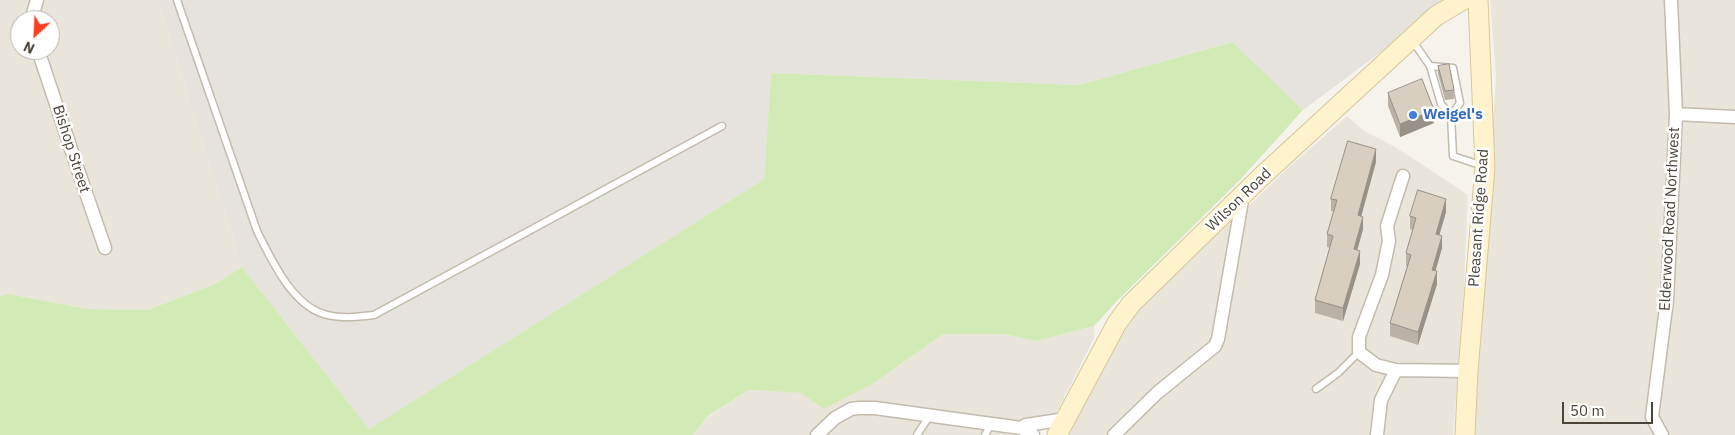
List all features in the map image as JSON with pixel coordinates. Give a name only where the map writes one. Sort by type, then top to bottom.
[{"type":"street","name":"Wilson Road","points":[[1057,435],[1117,323],[1131,304],[1243,195],[1436,16],[1463,0]]},
{"type":"street","name":"Pleasant Ridge Road","points":[[1465,435],[1468,371],[1485,167],[1478,0]]},
{"type":"street","name":"Elderwood Road Northwest","points":[[1662,435],[1652,417],[1668,300],[1676,114],[1671,0]]},
{"type":"street","name":"Bishop Street","points":[[41,60],[105,248]]},
{"type":"street","points":[[1676,114],[1735,117]]},
{"type":"street","points":[[1402,176],[1387,226],[1389,241],[1382,275],[1359,337],[1359,352],[1376,365],[1396,370],[1468,371]]},
{"type":"street","points":[[1114,435],[1157,393],[1215,346],[1218,339],[1243,195]]},
{"type":"street","points":[[1377,435],[1381,400],[1396,370]]},
{"type":"street","points":[[817,435],[835,418],[851,409],[859,408],[875,408],[930,415],[988,429],[1021,428],[1026,425],[1066,418]]},
{"type":"street","points":[[1021,428],[1033,435]]},
{"type":"lane","points":[[177,0],[257,231],[275,268],[304,304],[323,314],[346,317],[374,315],[722,126]]},
{"type":"lane","points":[[1412,38],[1430,66],[1441,104],[1451,115],[1453,156],[1485,167]]},
{"type":"lane","points":[[1430,66],[1453,68],[1460,103],[1451,115]]},
{"type":"lane","points":[[1316,389],[1338,373],[1359,352]]},
{"type":"lane","points":[[917,435],[930,415]]},
{"type":"shaded area","points":[[0,0],[158,0],[242,267],[217,283],[148,310],[87,309],[9,294],[0,296]]},
{"type":"shaded area","points":[[158,0],[1451,0],[1303,110],[1231,42],[1079,85],[771,73],[764,179],[369,429],[242,267]]},
{"type":"shaded area","points":[[1490,0],[1735,0],[1735,435],[1472,435],[1496,76]]},
{"type":"shaded area","points":[[1347,116],[1364,131],[1397,148],[1468,195],[1463,312],[1453,435],[1066,435],[1124,329],[1143,304],[1227,221],[1232,222],[1287,169]]},
{"type":"shaded area","points":[[1094,326],[1094,338],[1059,408],[1054,415],[1028,435],[693,435],[708,417],[749,390],[801,393],[874,383],[943,334],[1004,334],[1036,341]]},
{"type":"green space","points":[[1232,42],[1303,110],[1239,181],[1094,326],[1036,341],[1004,334],[943,334],[874,383],[824,409],[801,393],[749,390],[708,416],[693,435],[0,435],[0,296],[9,294],[87,309],[148,310],[217,283],[242,267],[369,429],[764,179],[771,73],[1079,85]]},
{"type":"building","points":[[1449,64],[1454,90],[1445,91],[1438,66]]},
{"type":"building","points":[[1422,79],[1434,110],[1400,124],[1388,93]]},
{"type":"building","points":[[1348,141],[1376,149],[1358,215],[1363,217],[1354,249],[1360,251],[1343,308],[1315,300],[1333,236],[1327,234],[1337,200],[1331,199]]},
{"type":"building","points":[[1418,190],[1446,199],[1436,234],[1442,236],[1432,270],[1437,271],[1418,332],[1390,323],[1411,255],[1406,253],[1416,218],[1410,216]]},
{"type":"place","name":"Weigel's","points":[[1413,115]]}]
